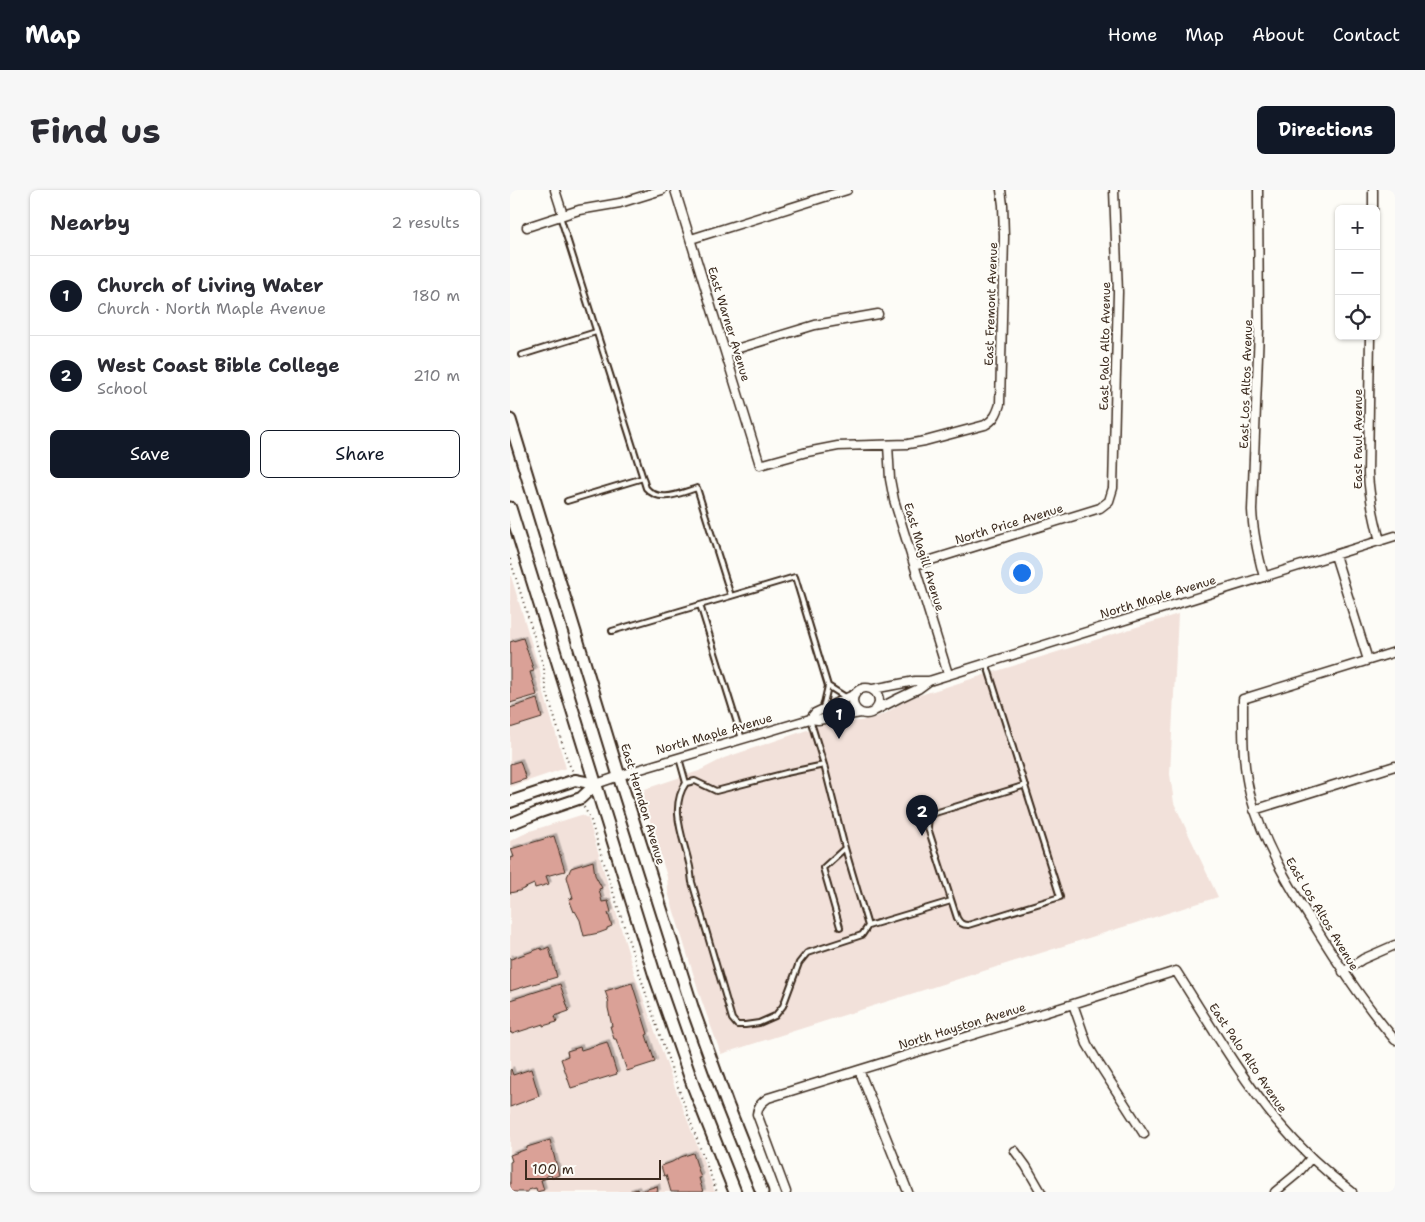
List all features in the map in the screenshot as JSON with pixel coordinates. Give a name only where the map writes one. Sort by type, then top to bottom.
[{"type":"main road","name":"East Herndon Avenue","points":[[510,420],[693,1010],[727,1104],[762,1192]]},
{"type":"main road","points":[[510,508],[652,967],[705,1117],[735,1192]]},
{"type":"street","points":[[556,190],[561,216]]},
{"type":"street","points":[[527,227],[561,216],[620,203],[662,190]]},
{"type":"street","name":"East Warner Avenue","points":[[675,190],[760,465],[807,452],[838,446],[888,445]]},
{"type":"street","points":[[691,239],[847,190]]},
{"type":"street","name":"East Fremont Avenue","points":[[888,445],[933,440],[985,425],[995,417],[998,411],[1000,404],[1004,266],[1004,222],[1001,190]]},
{"type":"street","name":"East Palo Alto Avenue","points":[[1109,501],[1113,488],[1118,292],[1114,190]]},
{"type":"street","name":"East Los Altos Avenue","points":[[1258,190],[1259,329],[1252,510],[1257,552],[1264,577]]},
{"type":"street","points":[[1373,190],[1373,205]]},
{"type":"street","points":[[726,352],[815,325],[878,314]]},
{"type":"street","name":"East Paul Avenue","points":[[1370,340],[1368,494],[1380,541]]},
{"type":"street","name":"East Magill Avenue","points":[[888,445],[892,489],[948,674]]},
{"type":"street","name":"North Price Avenue","points":[[915,565],[1100,508],[1109,501]]},
{"type":"street","name":"North Maple Avenue","points":[[510,824],[581,798],[596,784],[619,776],[810,719],[818,720],[861,713],[869,714],[918,689],[929,681],[948,674],[1395,536]]},
{"type":"street","points":[[1336,555],[1368,660],[1395,652]]},
{"type":"street","name":"East Los Altos Avenue","points":[[1368,660],[1243,700],[1242,741],[1254,810],[1265,837],[1292,889],[1343,972],[1395,1040]]},
{"type":"street","name":"North Maple Avenue","points":[[810,719],[815,713],[865,688],[872,689],[915,681],[929,681]]},
{"type":"street","points":[[872,689],[880,698],[879,706],[876,710]]},
{"type":"street","points":[[855,694],[854,707],[861,713]]},
{"type":"street","points":[[1254,810],[1395,766]]},
{"type":"street","name":"North Maple Avenue","points":[[510,802],[575,780],[596,784]]},
{"type":"street","points":[[1343,972],[1363,959],[1395,945]]},
{"type":"street","name":"East Palo Alto Avenue","points":[[1176,971],[1251,1087],[1277,1121],[1311,1158],[1352,1192]]},
{"type":"street","name":"North Hayston Avenue","points":[[786,1192],[757,1114],[758,1107],[768,1098],[1176,971]]},
{"type":"street","points":[[1073,1004],[1088,1044],[1144,1134]]},
{"type":"street","points":[[859,1070],[908,1192]]},
{"type":"street","points":[[1015,1151],[1041,1192]]},
{"type":"street","points":[[1275,1192],[1311,1158]]},
{"type":"lane","points":[[561,216],[646,488],[650,493],[658,497],[666,497],[697,488],[731,596]]},
{"type":"lane","points":[[522,355],[596,332]]},
{"type":"lane","points":[[567,501],[643,478]]},
{"type":"lane","points":[[612,631],[796,577],[828,686],[822,710]]},
{"type":"lane","points":[[700,605],[742,739]]},
{"type":"lane","points":[[986,662],[1026,785],[1060,897],[968,926],[959,922],[956,918],[928,828],[928,822],[935,813],[1026,785]]},
{"type":"lane","points":[[828,686],[846,698]]},
{"type":"lane","points":[[810,719],[868,926]]},
{"type":"lane","points":[[679,758],[686,783]]},
{"type":"lane","points":[[824,765],[786,772],[716,791],[695,781],[686,783],[681,791],[679,819],[681,834],[690,864],[692,882],[732,1019],[737,1025],[759,1023],[775,1016],[783,1006],[799,963],[807,952],[862,935],[868,926],[951,900]]},
{"type":"lane","points":[[840,927],[823,868],[845,848]]},
{"type":"path","points":[[510,558],[544,668],[545,686],[568,762],[572,769]]},
{"type":"path","points":[[586,812],[590,818],[675,1080],[717,1192]]},
{"type":"shaded area","points":[[510,573],[540,671],[542,687],[566,768],[510,787]]},
{"type":"shaded area","points":[[1178,614],[1170,774],[1174,803],[1218,897],[721,1054],[701,999],[668,892],[667,877],[643,797],[645,789],[699,771],[724,758],[822,725],[874,718],[917,696]]},
{"type":"shaded area","points":[[581,815],[588,818],[634,972],[674,1085],[715,1192],[510,1192],[510,841],[530,831]]},
{"type":"building","points":[[523,638],[534,671],[530,672],[537,695],[510,703],[510,642]]},
{"type":"building","points":[[537,699],[542,718],[510,728],[510,708]]},
{"type":"building","points":[[520,761],[526,779],[510,784],[510,764]]},
{"type":"building","points":[[554,836],[565,871],[546,876],[549,884],[535,888],[534,884],[510,893],[510,858],[514,857],[511,849]]},
{"type":"building","points":[[593,861],[595,875],[602,888],[599,889],[602,902],[608,901],[611,912],[608,913],[612,926],[599,933],[584,936],[580,920],[574,912],[569,899],[573,898],[567,877],[571,868]]},
{"type":"building","points":[[549,947],[557,977],[510,991],[510,957],[511,959]]},
{"type":"building","points":[[632,983],[655,1062],[627,1071],[610,1026],[612,1026],[608,1008],[609,1002],[605,991]]},
{"type":"building","points":[[560,984],[569,1011],[555,1016],[557,1022],[510,1033],[510,1000]]},
{"type":"building","points":[[607,1042],[617,1074],[571,1088],[561,1059],[568,1056],[567,1051],[580,1047],[581,1050]]},
{"type":"building","points":[[511,1069],[513,1075],[531,1069],[539,1096],[510,1107]]},
{"type":"building","points":[[550,1140],[559,1175],[552,1178],[551,1175],[546,1176],[547,1178],[541,1180],[544,1190],[537,1192],[536,1188],[528,1190],[528,1192],[510,1192],[510,1162],[512,1161],[510,1155],[527,1149],[527,1147]]},
{"type":"building","points":[[693,1153],[701,1178],[699,1178],[703,1192],[671,1192],[661,1166]]},
{"type":"building","points":[[657,1186],[658,1192],[638,1192]]},
{"type":"place","name":"Church of Living Water","points":[[839,739]]},
{"type":"place","name":"West Coast Bible College","points":[[922,836]]}]
